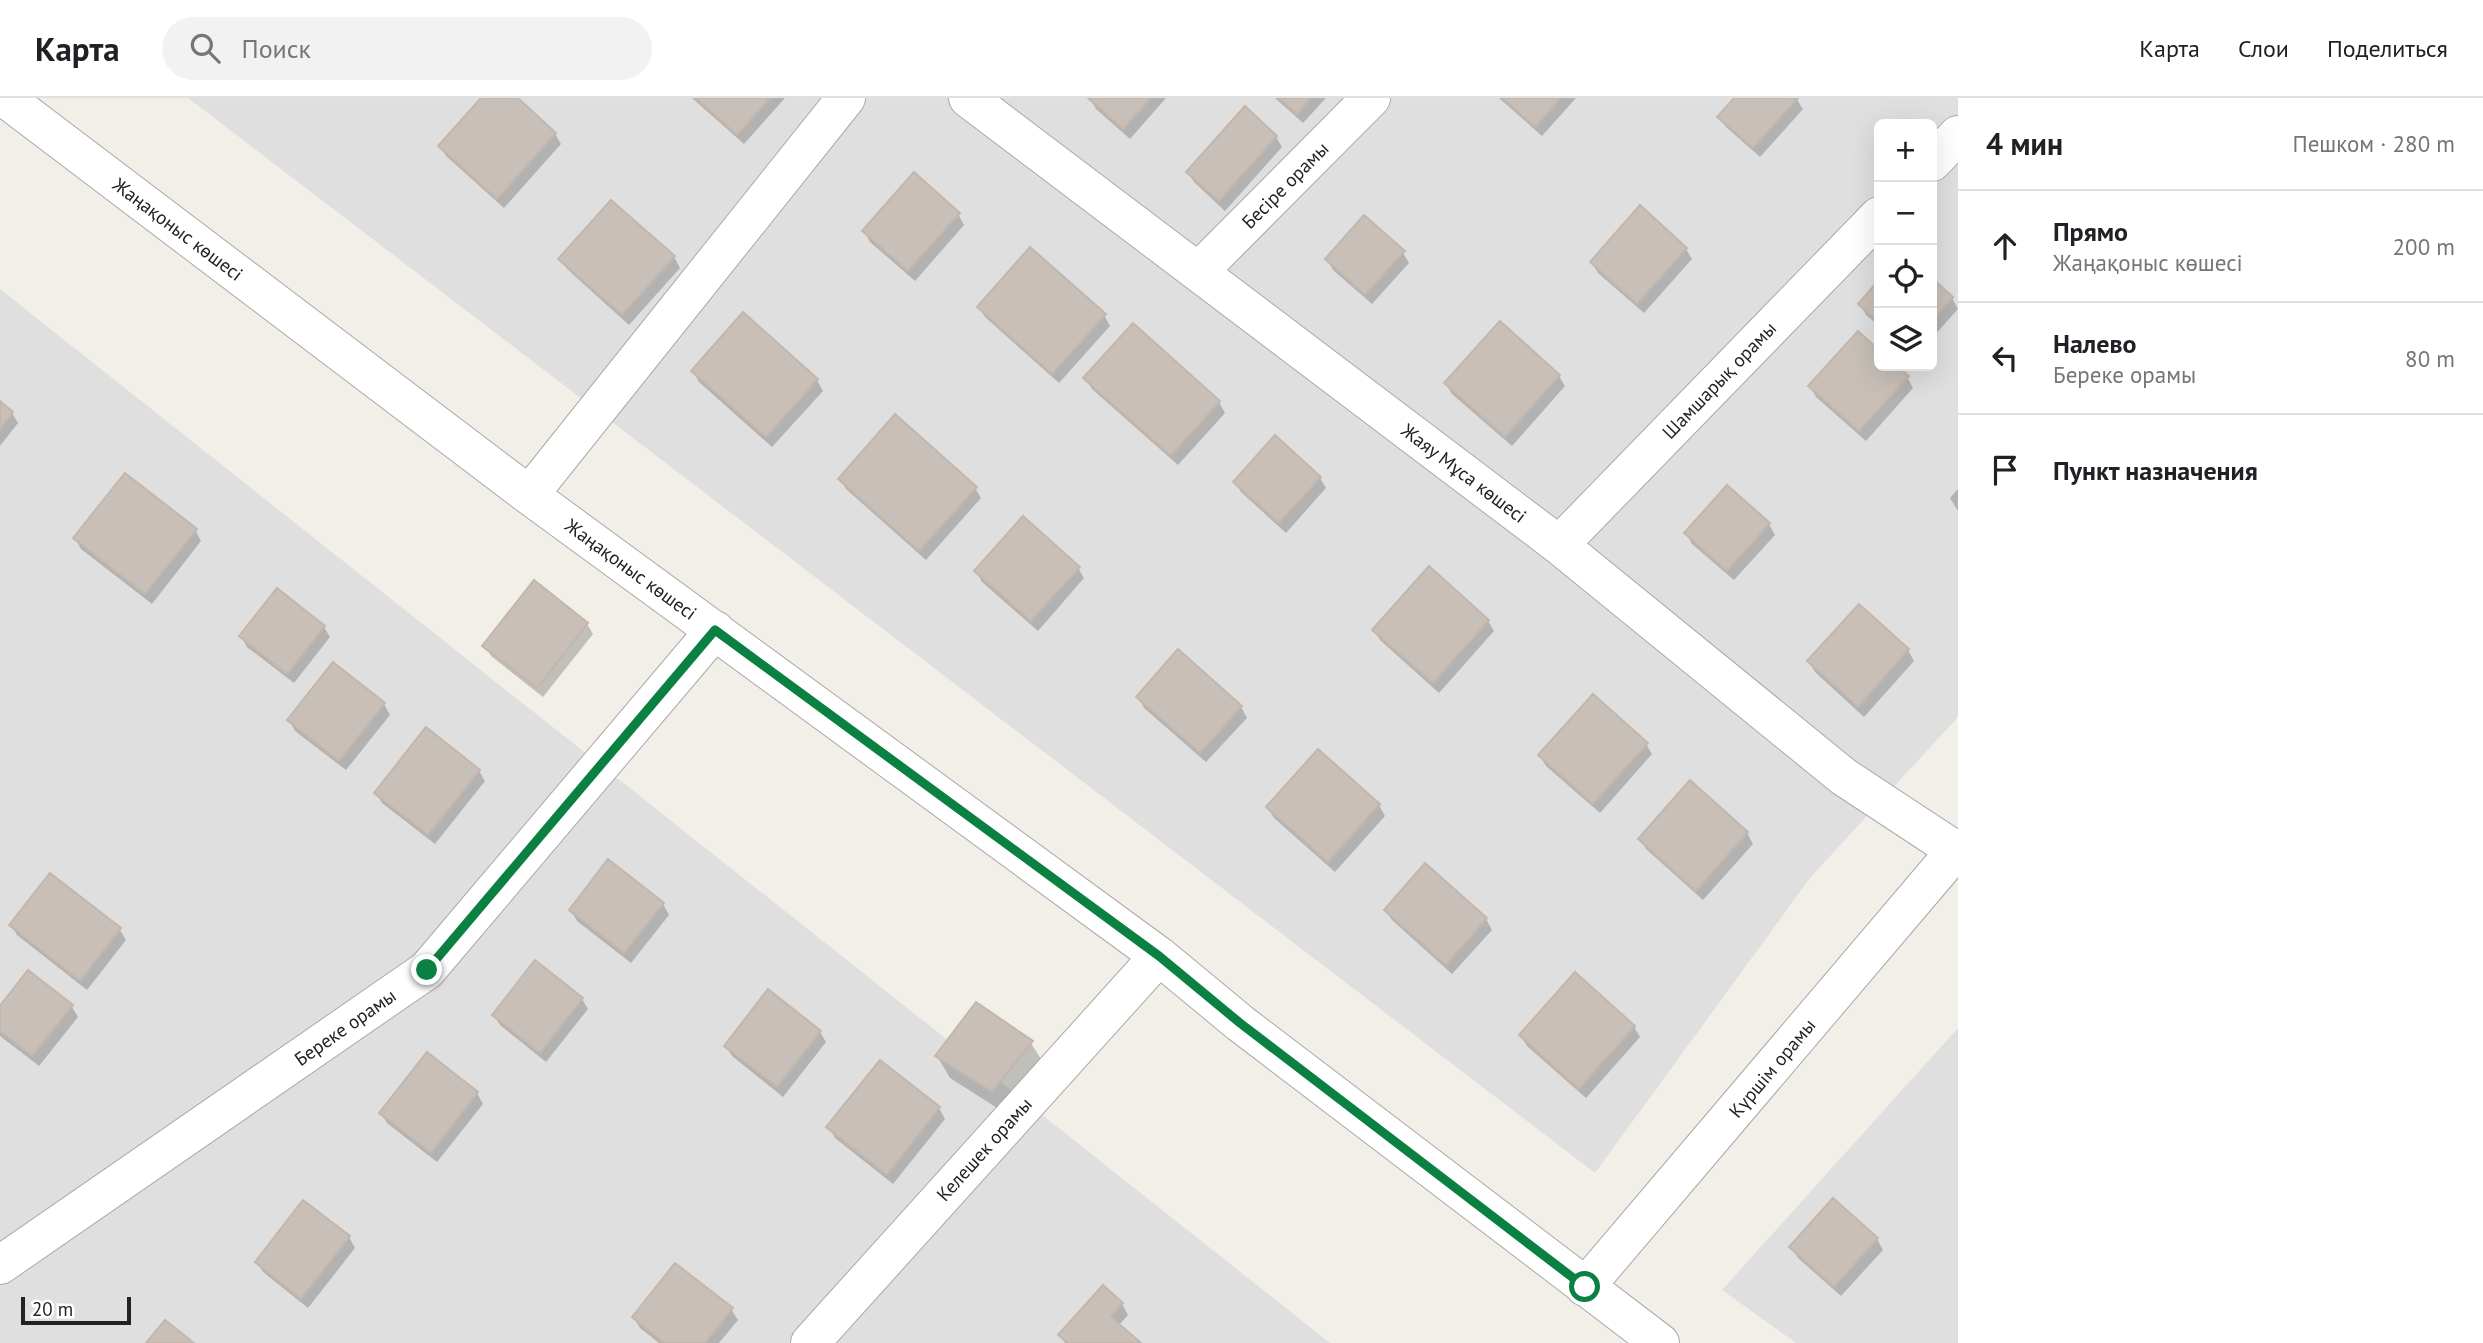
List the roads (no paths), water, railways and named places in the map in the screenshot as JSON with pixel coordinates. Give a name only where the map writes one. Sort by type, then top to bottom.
[{"type":"street","points":[[529,495],[846,98]]},
{"type":"street","name":"Жаяу Мұса көшесі","points":[[968,98],[1559,545],[1844,777],[1957,850]]},
{"type":"street","name":"Бесіре орамы","points":[[1199,271],[1371,98]]},
{"type":"street","name":"Жаңақоныс көшесі","points":[[14,101],[529,495],[1159,956],[1240,1023],[1660,1343]]},
{"type":"street","points":[[1937,157],[1958,135]]},
{"type":"street","name":"Шамшарық орамы","points":[[1559,545],[1874,221]]},
{"type":"street","name":"Береке орамы","points":[[0,1265],[427,970],[715,630]]},
{"type":"street","name":"Күршім орамы","points":[[1585,1287],[1957,850]]},
{"type":"street","name":"Келешек орамы","points":[[810,1343],[1159,956]]}]
